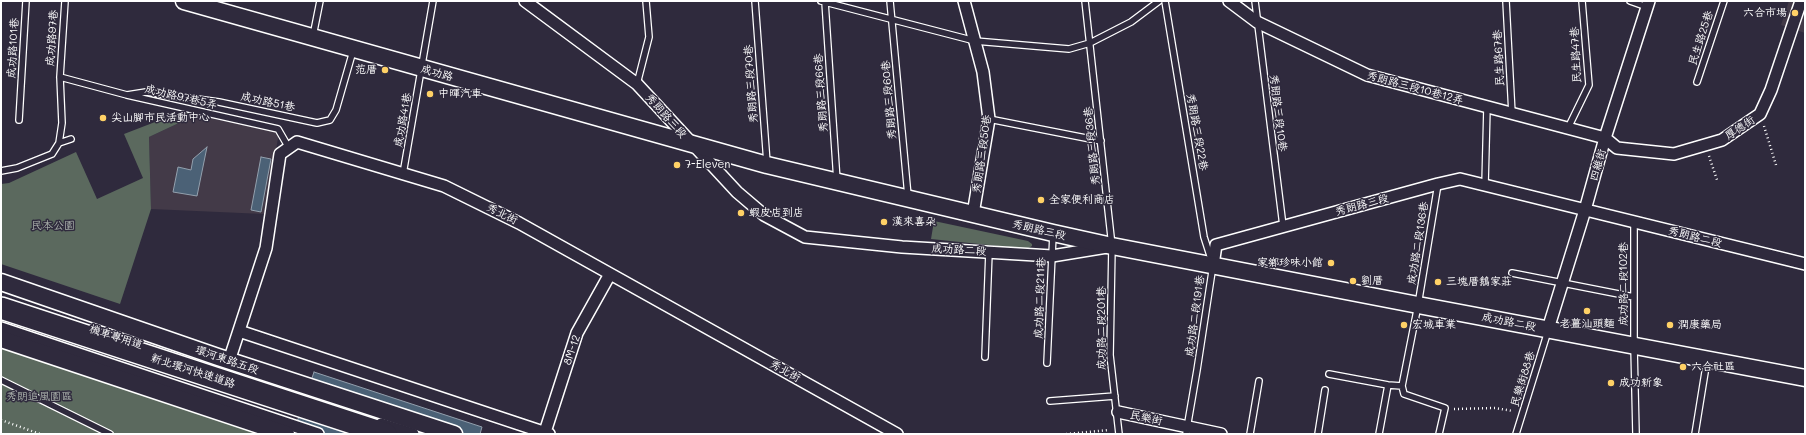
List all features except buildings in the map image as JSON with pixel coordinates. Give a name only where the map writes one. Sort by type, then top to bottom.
[{"type":"highway","name":"新北環河快速道路","points":[[1,308],[386,434]]},
{"type":"highway","name":"新北環河快速道路","points":[[1,321],[342,434]]},
{"type":"street","name":"秀朗路三段","points":[[525,1],[637,84],[691,144],[838,183],[1112,246],[1213,265],[1216,245],[1460,179],[1585,210]]},
{"type":"street","name":"秀朗路三段50巷","points":[[964,1],[983,72],[989,118],[973,214]]},
{"type":"street","name":"秀朗路三段10巷12弄","points":[[1229,1],[1257,22],[1367,75],[1568,128]]},
{"type":"street","name":"厚德街","points":[[1568,128],[1605,138],[1617,148],[1674,154],[1722,140],[1760,114],[1771,90],[1801,1]]},
{"type":"street","name":"成功路","points":[[188,2],[691,144]]},
{"type":"street","name":"四維街","points":[[1548,329],[1585,210],[1605,138],[1648,4]]},
{"type":"street","name":"秀北街","points":[[288,148],[297,142],[450,189],[519,223],[897,434]]},
{"type":"street","name":"成功路二段","points":[[691,144],[737,192],[764,215],[805,237],[902,247],[1052,256],[1112,246]]},
{"type":"street","points":[[229,361],[266,248],[280,154],[288,148]]},
{"type":"street","name":"秀朗路二段","points":[[1585,210],[1805,264]]},
{"type":"street","name":"成功路二段","points":[[1213,265],[1805,378]]},
{"type":"street","name":"8M-12","points":[[547,433],[577,333],[610,274]]},
{"type":"street","name":"環河東路五段","points":[[1,282],[229,361],[454,434]]},
{"type":"street","name":"機車專用道","points":[[1,300],[413,434]]},
{"type":"street","points":[[1,328],[318,434]]},
{"type":"street","points":[[239,331],[547,433]]},
{"type":"street","points":[[1,339],[286,434]]},
{"type":"street","name":"民樂街","points":[[1118,412],[1187,430],[1221,434]]},
{"type":"lane","name":"成功路101巷","points":[[19,120],[26,1]]},
{"type":"lane","name":"成功路97巷","points":[[59,143],[62,123],[60,77],[65,1]]},
{"type":"lane","points":[[313,37],[320,1]]},
{"type":"lane","name":"成功路41巷","points":[[403,174],[433,1]]},
{"type":"lane","points":[[637,84],[649,37],[646,1]]},
{"type":"lane","name":"秀朗路三段70巷","points":[[755,1],[767,165]]},
{"type":"lane","points":[[823,1],[975,41],[1069,49],[1090,43],[1131,22],[1159,1]]},
{"type":"lane","name":"秀朗路三段66巷","points":[[823,1],[838,183]]},
{"type":"lane","name":"秀朗路三段60巷","points":[[890,1],[908,198]]},
{"type":"lane","name":"秀朗路三段36巷","points":[[1085,1],[1112,246]]},
{"type":"lane","name":"秀朗路三段22巷","points":[[1165,1],[1204,237],[1213,265]]},
{"type":"lane","name":"秀朗路三段10巷","points":[[1255,1],[1283,226]]},
{"type":"lane","name":"民生路67巷","points":[[1506,1],[1512,114]]},
{"type":"lane","name":"民生路47巷","points":[[1568,128],[1589,85],[1582,1]]},
{"type":"lane","points":[[1630,1],[1648,4]]},
{"type":"lane","name":"民生路25巷","points":[[1697,82],[1724,1]]},
{"type":"lane","name":"成功路51巷","points":[[127,95],[146,92],[219,102],[317,123],[330,120],[336,110],[354,49]]},
{"type":"lane","name":"成功路97巷5弄","points":[[60,77],[127,95],[278,129],[288,148]]},
{"type":"lane","points":[[1485,185],[1487,107]]},
{"type":"lane","points":[[989,118],[1101,141]]},
{"type":"lane","points":[[1,172],[17,168],[52,154],[59,143],[71,139]]},
{"type":"lane","name":"成功路二段136巷","points":[[1402,386],[1418,305],[1438,184]]},
{"type":"lane","name":"成功路二段102巷","points":[[1634,222],[1636,434]]},
{"type":"lane","name":"成功路二段211巷","points":[[1047,363],[1053,233]]},
{"type":"lane","name":"成功路二段201巷","points":[[1112,246],[1110,355],[1118,412],[1119,432]]},
{"type":"lane","points":[[985,357],[989,252]]},
{"type":"lane","name":"成功路二段191巷","points":[[1187,430],[1198,370],[1213,265]]},
{"type":"lane","points":[[1512,273],[1634,298]]},
{"type":"lane","name":"民樂街88巷","points":[[1516,434],[1548,329]]},
{"type":"lane","points":[[1695,434],[1707,360]]},
{"type":"lane","points":[[1329,374],[1388,385],[1402,386],[1404,394],[1445,408],[1439,434]]},
{"type":"lane","points":[[1,380],[110,434]]},
{"type":"lane","points":[[1250,434],[1259,381]]},
{"type":"lane","points":[[1379,434],[1388,385]]},
{"type":"lane","points":[[1318,434],[1325,390]]},
{"type":"lane","points":[[1050,401],[1115,396]]},
{"type":"path","points":[[1760,114],[1776,165]]},
{"type":"path","points":[[1704,145],[1717,180]]},
{"type":"path","points":[[1445,408],[1469,410],[1494,408],[1523,412]]},
{"type":"path","points":[[1,420],[40,434]]},
{"type":"path","points":[[1066,434],[1119,432]]},
{"type":"shaded area","name":"六合市場","points":[[1789,1],[1805,1],[1805,33],[1781,25]]},
{"type":"shaded area","points":[[196,115],[279,133],[264,214],[151,209],[149,137]]},
{"type":"green space","name":"民本公園","points":[[181,112],[196,115],[149,137],[151,209],[120,304],[1,264],[1,184],[9,183],[76,152],[97,199],[143,178],[124,134]]},
{"type":"green space","points":[[934,221],[1028,241],[1032,244],[1032,246],[1027,249],[931,239]]},
{"type":"green space","name":"秀朗追風園區","points":[[1,345],[266,434],[1,434]]},
{"type":"water","points":[[207,147],[197,196],[173,192],[178,167],[191,170],[193,159]]},
{"type":"water","points":[[261,157],[271,159],[261,212],[251,210]]},
{"type":"water","points":[[314,372],[482,427],[480,434],[293,434]]},
{"type":"place","name":"六合市場","points":[[1795,13]]},
{"type":"place","name":"范厝","points":[[385,70]]},
{"type":"place","name":"中暉汽車","points":[[430,94]]},
{"type":"place","name":"尖山腳市民活動中心","points":[[103,118]]},
{"type":"place","name":"7-Eleven","points":[[677,165]]},
{"type":"place","name":"全家便利商店","points":[[1041,200]]},
{"type":"place","name":"蝦皮店到店","points":[[741,213]]},
{"type":"place","name":"漢來喜朵","points":[[884,222]]},
{"type":"place","name":"家鄉珍味小館","points":[[1331,263]]},
{"type":"place","name":"劉厝","points":[[1353,281]]},
{"type":"place","name":"三塊厝鵝家莊","points":[[1438,282]]},
{"type":"place","name":"老薑汕頭麵","points":[[1587,311]]},
{"type":"place","name":"宏城車業","points":[[1404,325]]},
{"type":"place","name":"潤康藥局","points":[[1670,325]]},
{"type":"place","name":"六合社區","points":[[1683,367]]},
{"type":"place","name":"成功新象","points":[[1611,383]]}]
